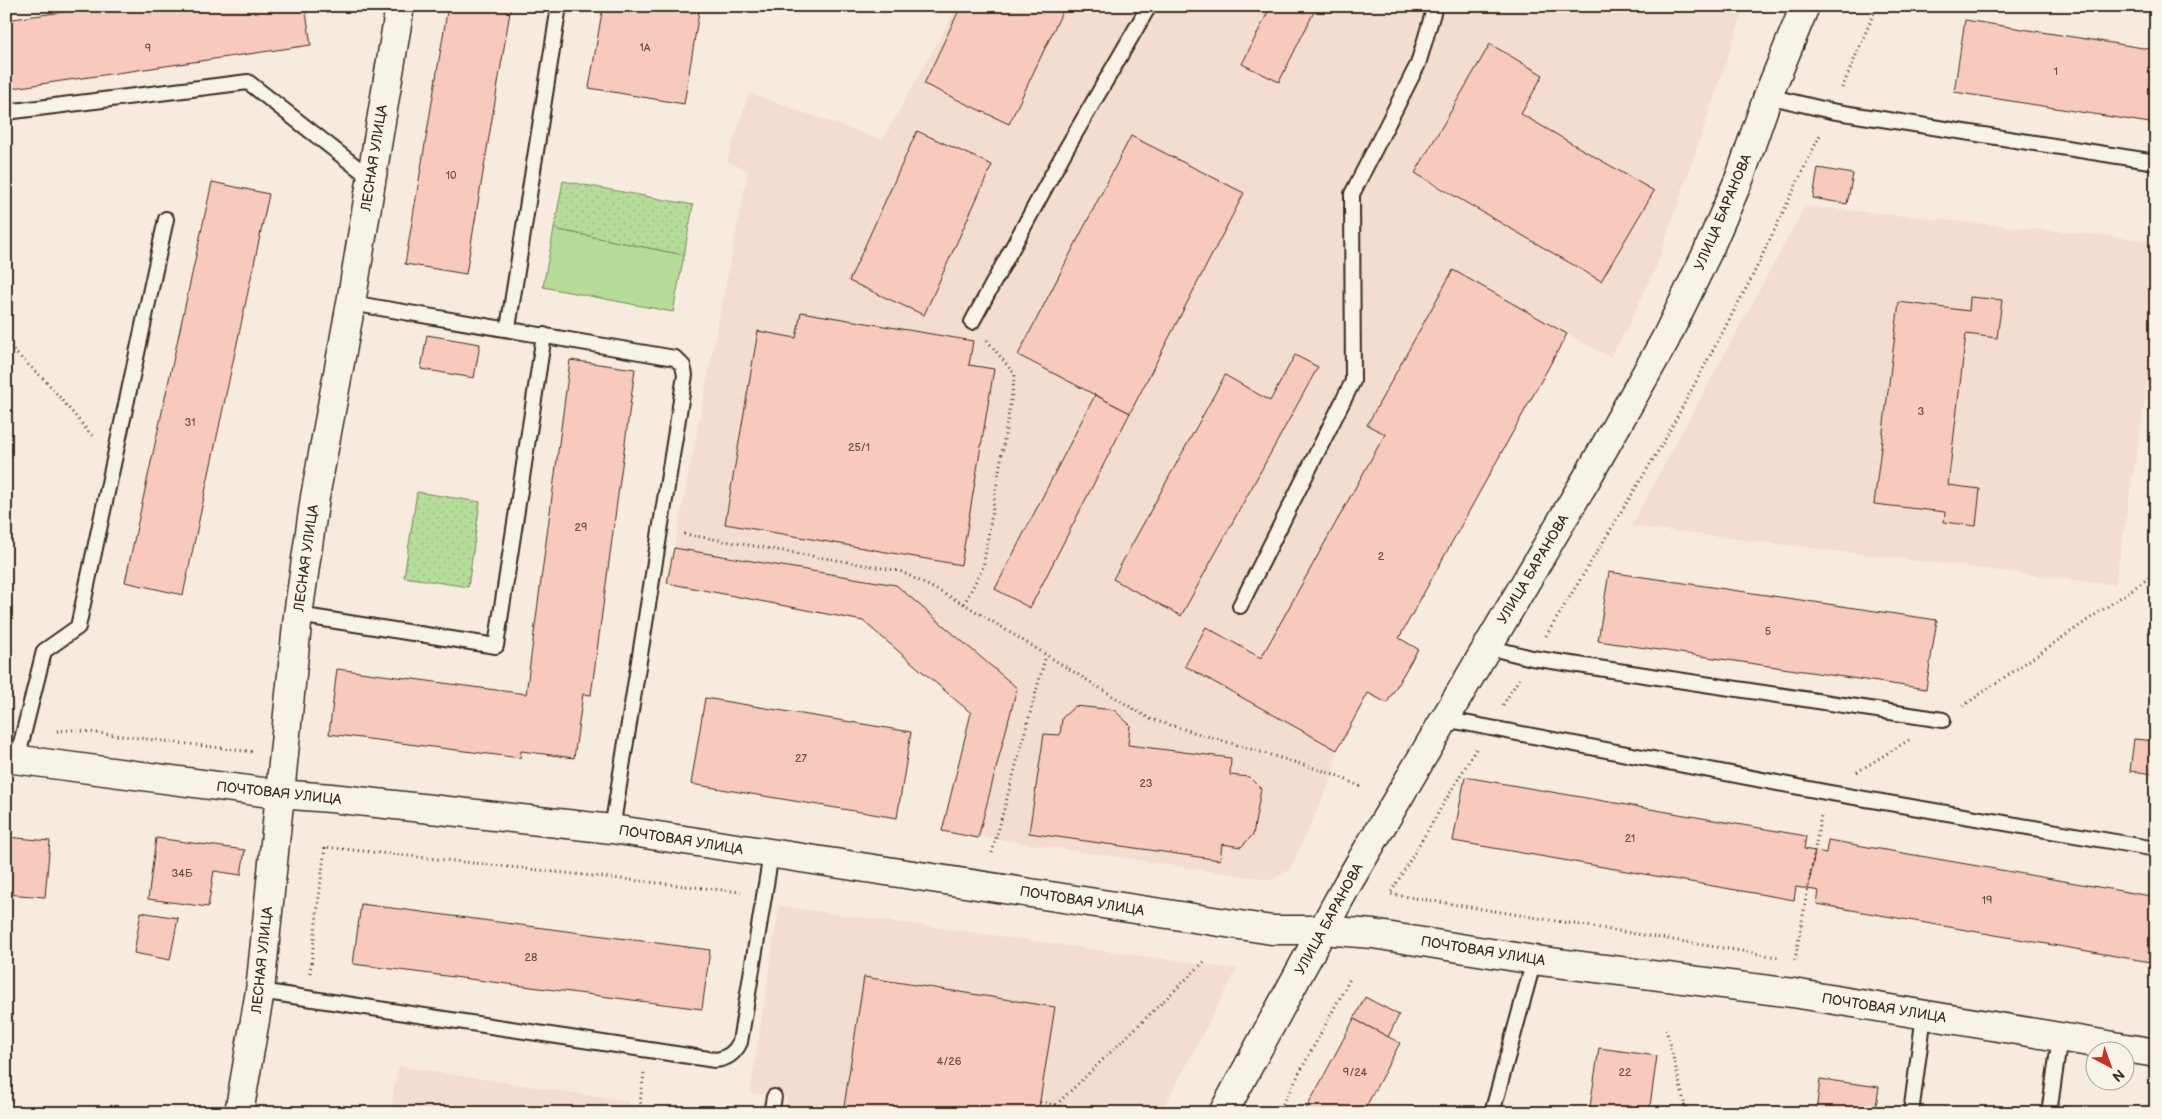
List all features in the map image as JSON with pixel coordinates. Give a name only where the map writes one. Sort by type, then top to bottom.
[{"type":"street","name":"ЛЕСНАЯ УЛИЦА","points":[[239,1113],[260,991],[278,794],[285,758],[298,615],[315,496],[400,6]]},
{"type":"street","name":"УЛИЦА БАРАНОВА","points":[[1223,1113],[1322,930],[1444,719],[1588,478],[1665,340],[1704,260],[1740,177],[1768,96],[1805,6]]},
{"type":"street","name":"ПОЧТОВАЯ УЛИЦА","points":[[16,750],[278,794],[331,798],[612,829],[1272,930],[1322,930],[1373,934],[1534,960],[1793,993],[2156,1053]]},
{"type":"lane","points":[[508,328],[559,6]]},
{"type":"lane","points":[[972,322],[1065,151],[1149,6]]},
{"type":"lane","points":[[1240,606],[1353,381],[1352,194],[1418,64],[1435,6]]},
{"type":"lane","points":[[6,112],[248,82],[359,169],[372,172]]},
{"type":"lane","points":[[1768,96],[1831,111],[2156,162]]},
{"type":"lane","points":[[16,750],[44,651],[78,627],[166,219]]},
{"type":"lane","points":[[350,302],[675,358],[683,366],[685,375],[612,829]]},
{"type":"lane","points":[[298,615],[496,646],[544,335]]},
{"type":"lane","points":[[1487,647],[1532,658],[1943,720]]},
{"type":"lane","points":[[1444,719],[1825,792],[2156,849]]},
{"type":"lane","points":[[260,991],[647,1051],[715,1060],[724,1059],[736,1050],[740,1042],[771,854]]},
{"type":"lane","points":[[1492,1113],[1534,960]]},
{"type":"lane","points":[[1911,1113],[1924,1015]]},
{"type":"lane","points":[[2049,1113],[2060,1037]]},
{"type":"lane","points":[[771,1113],[774,1097]]},
{"type":"path","points":[[1390,894],[1488,728],[1663,444],[1750,281],[1809,161],[1877,6]]},
{"type":"path","points":[[2115,6],[2156,12]]},
{"type":"path","points":[[964,604],[983,567],[1015,375],[972,322]]},
{"type":"path","points":[[6,344],[46,381],[114,463]]},
{"type":"path","points":[[660,530],[900,571],[964,604],[1150,719],[1334,774],[1361,787]]},
{"type":"path","points":[[1795,960],[1825,792],[1943,720],[2156,572]]},
{"type":"path","points":[[992,853],[1046,655]]},
{"type":"path","points":[[16,750],[73,730],[259,753]]},
{"type":"path","points":[[307,998],[324,846],[764,895]]},
{"type":"path","points":[[1056,1105],[1206,960]]},
{"type":"path","points":[[1278,1113],[1351,977]]},
{"type":"path","points":[[1666,1029],[1687,1113]]},
{"type":"path","points":[[640,1102],[646,1113]]},
{"type":"path","points":[[1040,1102],[1094,1113]]},
{"type":"shaded area","points":[[958,6],[1744,6],[1657,265],[1627,329],[1610,357],[1567,334],[1399,638],[1418,649],[1387,703],[1368,693],[1337,750],[1334,774],[1289,871],[1271,880],[942,831],[971,713],[863,621],[667,583],[748,171],[727,161],[749,93],[882,140]]},
{"type":"shaded area","points":[[1805,206],[2156,241],[2156,333],[2115,585],[1631,526]]},
{"type":"shaded area","points":[[779,906],[1237,969],[1161,1113],[785,1113],[787,1098],[750,1093]]},
{"type":"shaded area","points":[[398,1066],[627,1101],[632,1113],[390,1113]]},
{"type":"green space","points":[[563,181],[693,205],[684,255],[554,229]]},
{"type":"green space","points":[[554,229],[684,255],[673,312],[543,287]]},
{"type":"green space","points":[[417,492],[480,502],[468,587],[404,577]]},
{"type":"building","points":[[105,6],[305,6],[311,45],[6,89],[6,20]]},
{"type":"building","points":[[448,6],[511,6],[466,274],[405,264]]},
{"type":"building","points":[[603,6],[700,6],[684,104],[589,88]]},
{"type":"building","points":[[961,6],[1065,6],[1009,124],[924,84]]},
{"type":"building","points":[[1271,6],[1317,6],[1279,82],[1242,64]]},
{"type":"building","points":[[1965,20],[2156,50],[2156,124],[1954,92]]},
{"type":"building","points":[[1490,44],[1543,75],[1521,114],[1654,191],[1601,281],[1415,173]]},
{"type":"building","points":[[917,131],[992,165],[924,315],[849,281]]},
{"type":"building","points":[[1131,136],[1244,193],[1130,413],[1018,355]]},
{"type":"building","points":[[1818,168],[1853,174],[1847,204],[1813,198]]},
{"type":"building","points":[[212,182],[269,194],[183,595],[125,582]]},
{"type":"building","points":[[1453,270],[1567,334],[1399,638],[1418,649],[1387,703],[1368,693],[1337,750],[1185,666],[1206,627],[1261,658],[1385,434],[1367,425]]},
{"type":"building","points":[[1970,297],[2002,300],[1997,338],[1966,334],[1948,485],[1980,489],[1976,526],[1944,522],[1945,512],[1874,504],[1899,302],[1969,311]]},
{"type":"building","points":[[801,312],[973,341],[969,365],[994,369],[961,565],[725,524],[758,331],[796,338]]},
{"type":"building","points":[[427,335],[480,344],[474,378],[421,369]]},
{"type":"building","points":[[1295,355],[1318,367],[1181,616],[1113,579],[1225,375],[1270,401]]},
{"type":"building","points":[[570,360],[635,369],[591,695],[583,694],[574,758],[521,751],[520,758],[329,734],[337,669],[526,694]]},
{"type":"building","points":[[1095,395],[1130,413],[1030,608],[995,589]]},
{"type":"building","points":[[674,548],[896,585],[1017,688],[978,838],[942,831],[971,713],[863,621],[667,583]]},
{"type":"building","points":[[1609,572],[1937,620],[1926,689],[1598,641]]},
{"type":"building","points":[[2153,604],[2156,605],[2156,633],[2148,632]]},
{"type":"building","points":[[705,698],[911,732],[897,818],[691,784]]},
{"type":"building","points":[[1075,706],[1114,710],[1130,725],[1128,745],[1231,758],[1230,775],[1249,777],[1261,789],[1253,835],[1241,847],[1222,844],[1220,860],[1029,833],[1044,734],[1060,735],[1062,718]]},
{"type":"building","points":[[2134,739],[2156,741],[2156,774],[2130,771]]},
{"type":"building","points":[[1465,777],[1806,836],[1804,849],[1815,851],[1808,889],[1796,887],[1794,900],[1453,841]]},
{"type":"building","points":[[6,837],[50,841],[45,897],[6,894]]},
{"type":"building","points":[[156,838],[245,850],[241,875],[214,871],[208,907],[148,899]]},
{"type":"building","points":[[1828,840],[2156,897],[2156,963],[1817,904],[1819,891],[1808,889],[1815,851],[1826,853]]},
{"type":"building","points":[[361,904],[710,950],[702,1009],[353,964]]},
{"type":"building","points":[[141,912],[178,918],[170,960],[134,953]]},
{"type":"building","points":[[864,977],[1055,1007],[1038,1113],[843,1113]]},
{"type":"building","points":[[1365,997],[1399,1015],[1388,1037],[1354,1019]]},
{"type":"building","points":[[1354,1019],[1400,1043],[1362,1113],[1304,1113]]},
{"type":"building","points":[[1599,1048],[1657,1056],[1649,1113],[1589,1113]]},
{"type":"building","points":[[1820,1079],[1879,1087],[1875,1113],[1816,1113]]},
{"type":"building","points":[[2060,1106],[2104,1113],[2059,1113]]}]
